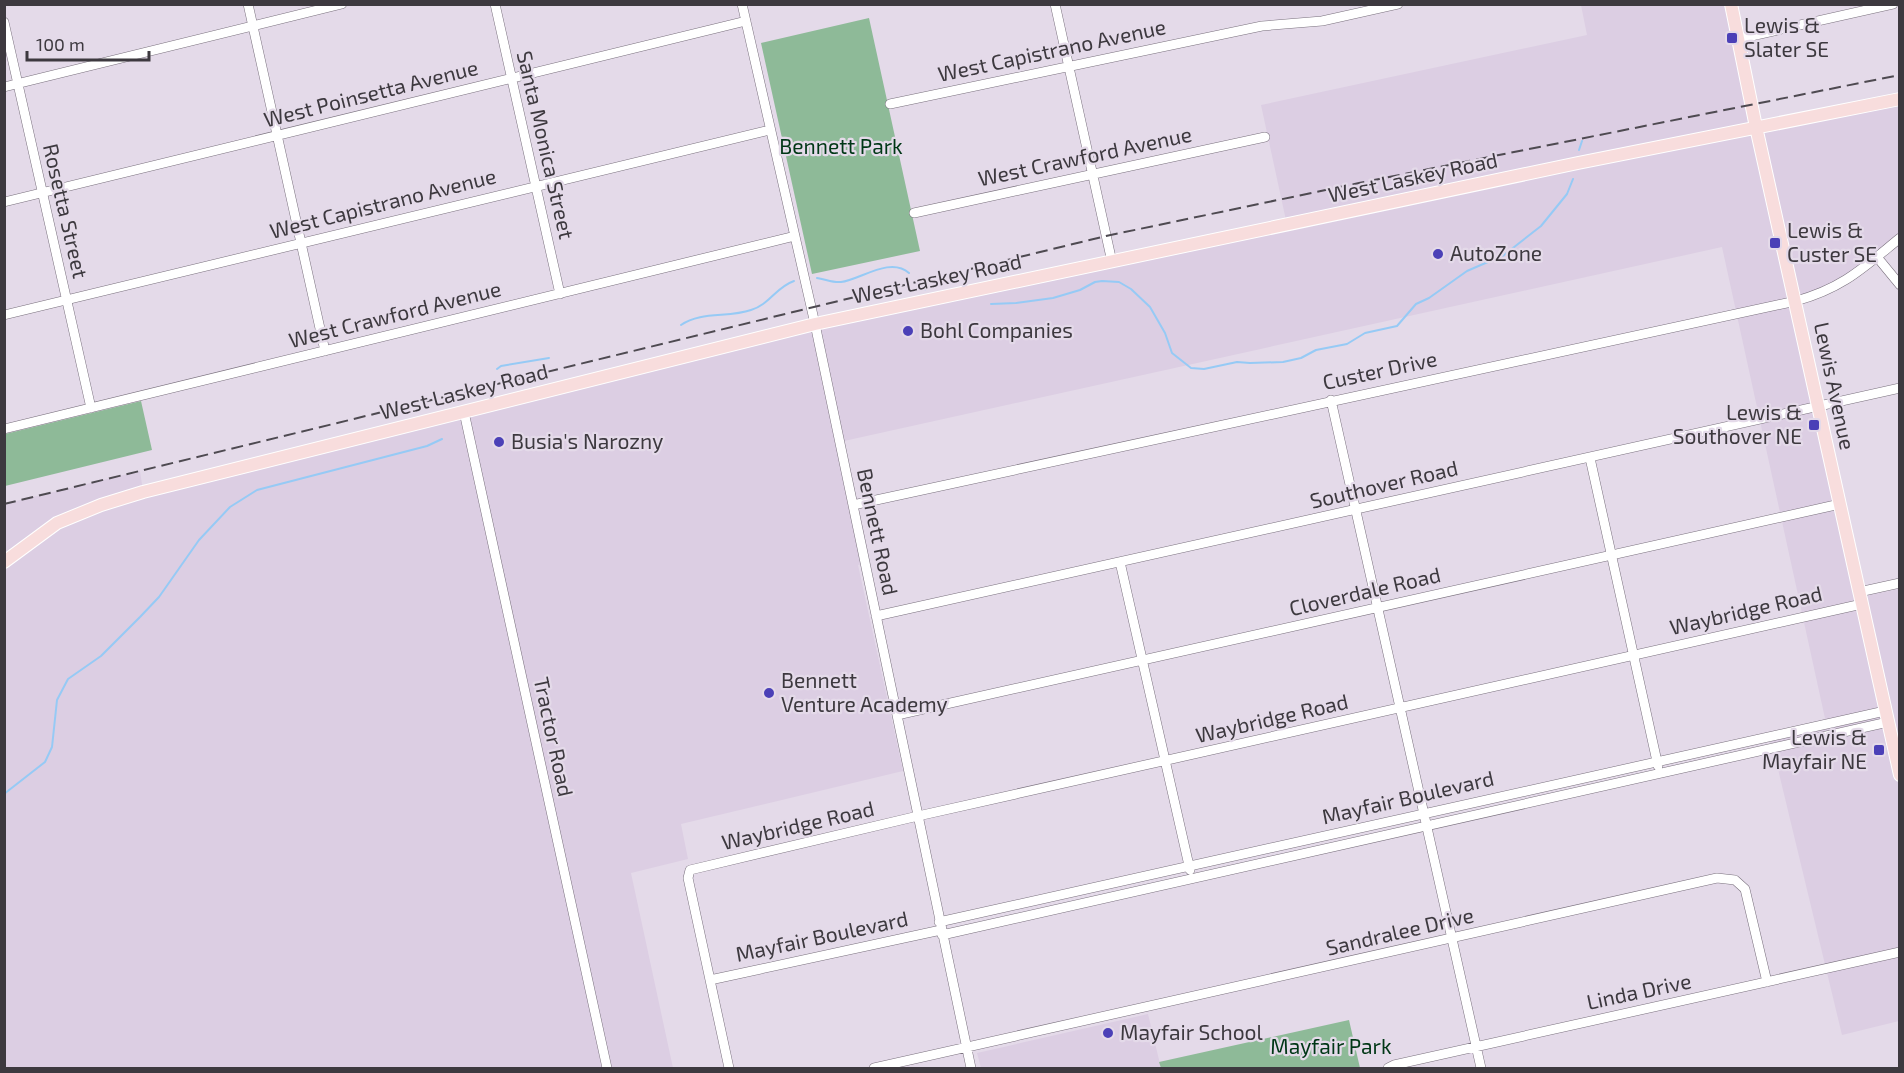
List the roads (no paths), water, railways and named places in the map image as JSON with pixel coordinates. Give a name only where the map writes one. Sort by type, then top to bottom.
[{"type":"main road","name":"Lewis Avenue","points":[[1731,4],[1899,775]]},
{"type":"main road","name":"West Laskey Road","points":[[4,562],[57,523],[101,505],[143,492],[815,324],[1578,163],[1899,99]]},
{"type":"street","points":[[248,4],[325,351]]},
{"type":"street","points":[[4,87],[342,4]]},
{"type":"street","name":"Santa Monica Street","points":[[495,4],[560,294]]},
{"type":"street","name":"Bennett Road","points":[[742,4],[815,324],[971,1068]]},
{"type":"street","points":[[1054,4],[1112,262]]},
{"type":"street","name":"West Capistrano Avenue","points":[[890,104],[1262,26],[1322,21],[1398,4]]},
{"type":"street","points":[[1738,39],[1893,4]]},
{"type":"street","name":"West Poinsetta Avenue","points":[[4,202],[746,21]]},
{"type":"street","name":"Rosetta Street","points":[[4,22],[91,408]]},
{"type":"street","name":"West Capistrano Avenue","points":[[4,315],[770,130]]},
{"type":"street","name":"West Crawford Avenue","points":[[914,213],[1264,137]]},
{"type":"street","name":"West Crawford Avenue","points":[[4,429],[795,236]]},
{"type":"street","name":"Custer Drive","points":[[853,505],[1796,301],[1819,295],[1842,284],[1899,238]]},
{"type":"street","points":[[1876,257],[1899,285]]},
{"type":"street","name":"Southover Road","points":[[876,616],[1899,388]]},
{"type":"street","points":[[1331,400],[1481,1068]]},
{"type":"street","name":"Tractor Road","points":[[464,412],[607,1068]]},
{"type":"street","points":[[1590,458],[1660,774]]},
{"type":"street","name":"Cloverdale Road","points":[[897,715],[1840,504]]},
{"type":"street","points":[[1120,562],[1192,879]]},
{"type":"street","name":"Waybridge Road","points":[[710,980],[688,878],[690,870],[918,816],[1633,655],[1861,598],[1899,583]]},
{"type":"street","name":"Mayfair Boulevard","points":[[941,929],[1189,867],[1424,813],[1657,761],[1887,717]]},
{"type":"street","name":"Mayfair Boulevard","points":[[710,980],[941,929],[1192,879],[1660,774],[1887,717]]},
{"type":"street","name":"Sandralee Drive","points":[[874,1068],[1717,878],[1735,880],[1745,889],[1767,982]]},
{"type":"street","name":"Linda Drive","points":[[1388,1068],[1476,1046],[1899,952]]},
{"type":"street","points":[[710,980],[729,1068]]},
{"type":"waterway","points":[[1579,150],[1582,141]]},
{"type":"waterway","points":[[991,304],[1053,298],[1080,290],[1095,282],[1119,282],[1131,289],[1150,307],[1165,333],[1172,353],[1191,368],[1204,369],[1237,362],[1283,362],[1301,358],[1316,350],[1347,344],[1365,333],[1397,326],[1416,304],[1429,298],[1467,271],[1504,255],[1541,226],[1567,194],[1573,179]]},
{"type":"waterway","points":[[817,278],[841,282],[875,270],[893,267],[901,268],[909,273]]},
{"type":"waterway","points":[[681,325],[697,318],[757,308],[782,287],[794,281]]},
{"type":"waterway","points":[[921,286],[925,290]]},
{"type":"waterway","points":[[497,369],[501,366],[549,358]]},
{"type":"waterway","points":[[4,794],[45,762],[52,747],[57,700],[68,679],[101,656],[159,597],[199,540],[230,507],[257,490],[427,446],[442,439]]},
{"type":"railway","points":[[4,504],[1106,236],[1900,75]]},
{"type":"place","name":"Lewis & Slater SE","points":[[1732,38]]},
{"type":"place","name":"Lewis & Custer SE","points":[[1775,243]]},
{"type":"place","name":"AutoZone","points":[[1438,254]]},
{"type":"place","name":"Bohl Companies","points":[[908,331]]},
{"type":"place","name":"Lewis & Southover NE","points":[[1814,425]]},
{"type":"place","name":"Busia's Narozny","points":[[499,442]]},
{"type":"place","name":"Bennett Venture Academy","points":[[769,693]]},
{"type":"place","name":"Lewis & Mayfair NE","points":[[1879,750]]},
{"type":"place","name":"Mayfair School","points":[[1108,1033]]},
{"type":"park label","name":"Bennett Park","points":[[841,147]]},
{"type":"park label","name":"Mayfair Park","points":[[1331,1047]]}]
